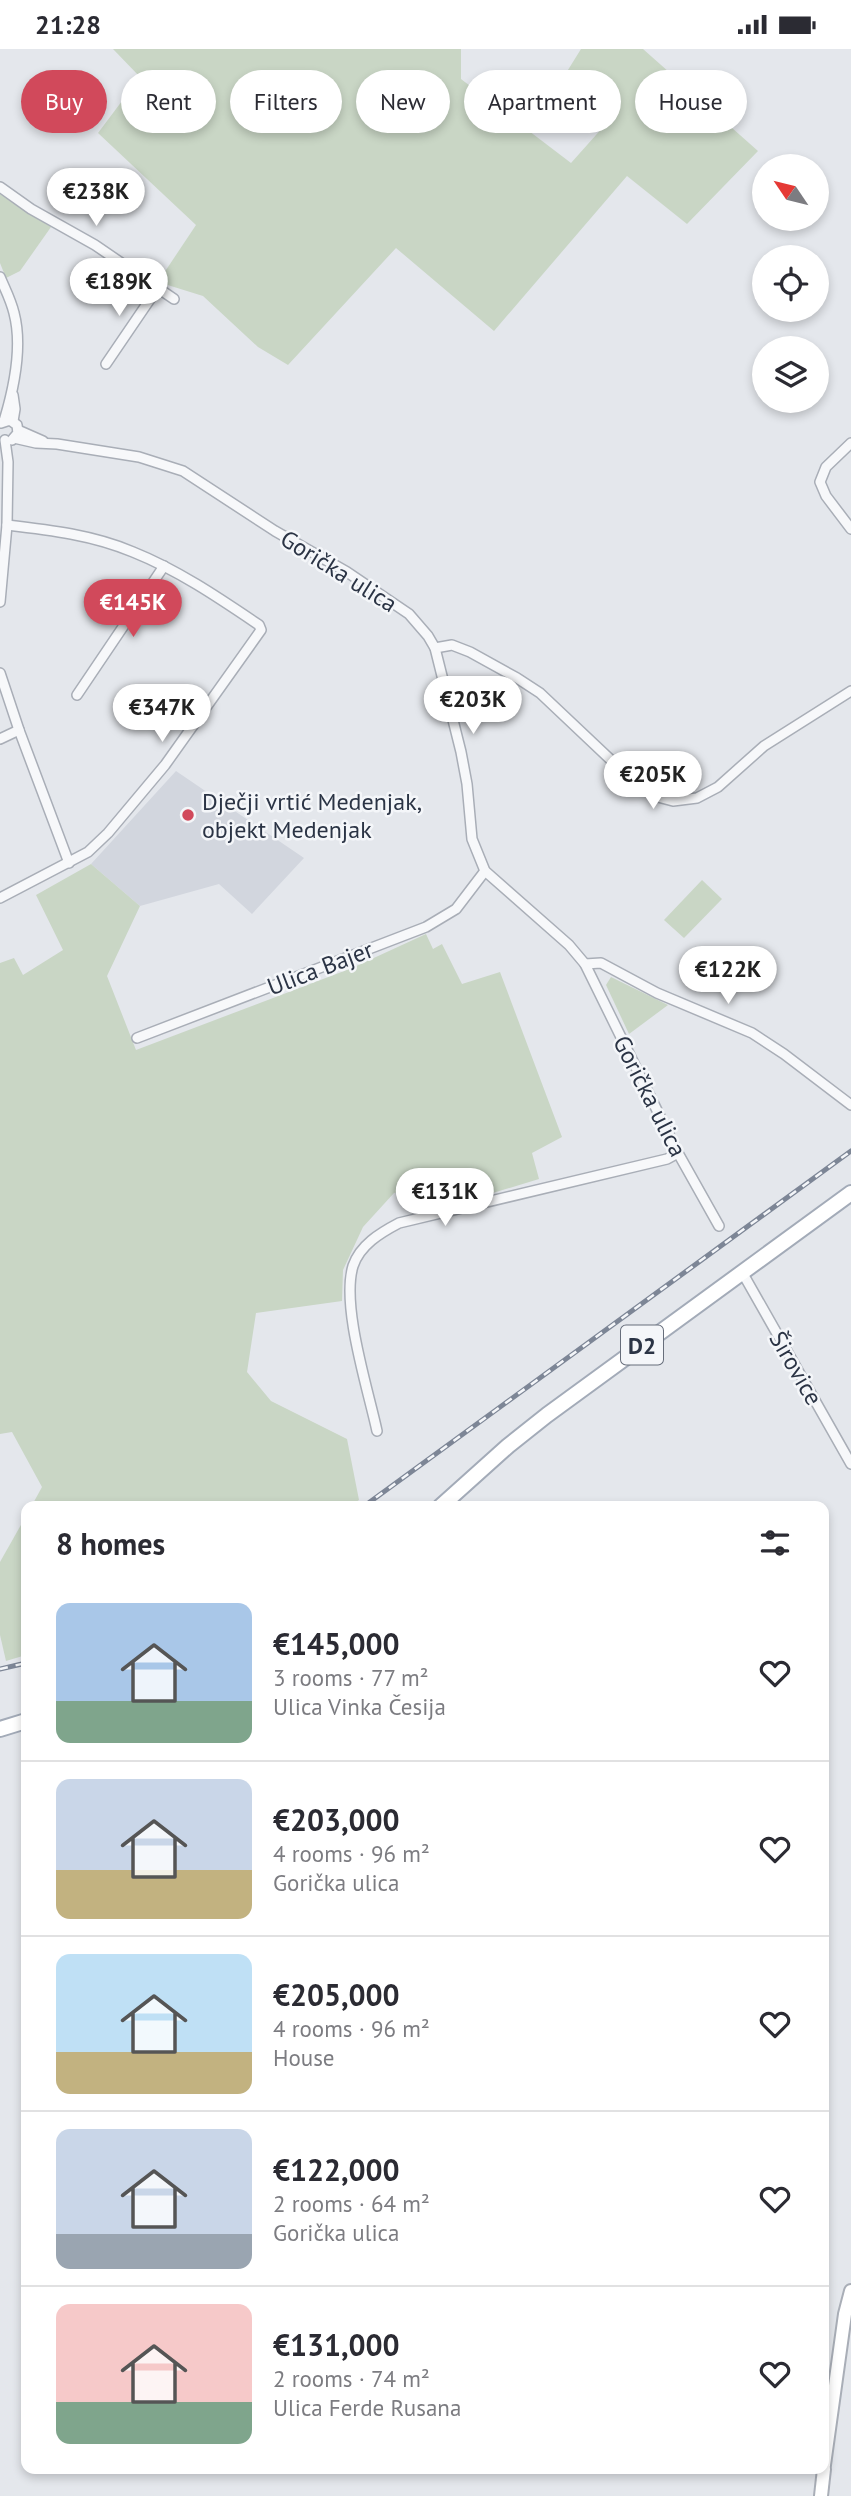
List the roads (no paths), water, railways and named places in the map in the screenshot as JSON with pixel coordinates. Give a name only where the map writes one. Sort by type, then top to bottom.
[{"type":"main road","name":"D2","points":[[447,1501],[547,1415],[851,1193]]},
{"type":"main road","points":[[0,1729],[21,1723]]},
{"type":"street","points":[[0,187],[32,209],[95,245],[174,299]]},
{"type":"street","points":[[0,277],[15,315],[17,332],[7,433],[10,457],[0,602]]},
{"type":"street","points":[[106,363],[157,289]]},
{"type":"street","name":"Gorička ulica","points":[[7,433],[48,443],[139,457],[183,471],[275,531],[369,586],[408,614],[428,636],[436,648],[461,752],[472,839],[485,871],[569,946],[584,964],[678,1153],[719,1226]]},
{"type":"street","points":[[851,443],[826,467],[820,482],[826,496],[851,529]]},
{"type":"street","points":[[0,898],[88,852],[136,801],[165,765],[261,630],[259,625],[164,566],[131,551],[91,538],[7,525]]},
{"type":"street","points":[[77,695],[164,566]]},
{"type":"street","points":[[436,648],[452,646],[470,652],[517,678],[540,693],[638,785],[654,796],[673,801],[697,798],[718,787],[764,746],[851,691]]},
{"type":"street","points":[[0,673],[69,863]]},
{"type":"street","points":[[0,739],[19,730]]},
{"type":"street","name":"Ulica Bajer","points":[[137,1038],[426,927],[456,909],[485,871]]},
{"type":"street","points":[[584,964],[601,963],[657,993],[752,1033],[851,1105]]},
{"type":"street","points":[[377,1431],[353,1324],[350,1292],[353,1266],[362,1250],[376,1235],[399,1223],[667,1159],[678,1153]]},
{"type":"street","name":"Širovice","points":[[742,1272],[851,1464]]},
{"type":"street","points":[[829,2436],[851,2291]]},
{"type":"street","points":[[821,2496],[823,2474]]},
{"type":"railway","points":[[371,1501],[851,1151]]},
{"type":"railway","points":[[0,1669],[21,1664]]},
{"type":"place","name":"Dječji vrtić Medenjak, objekt Medenjak","points":[[188,815]]}]
